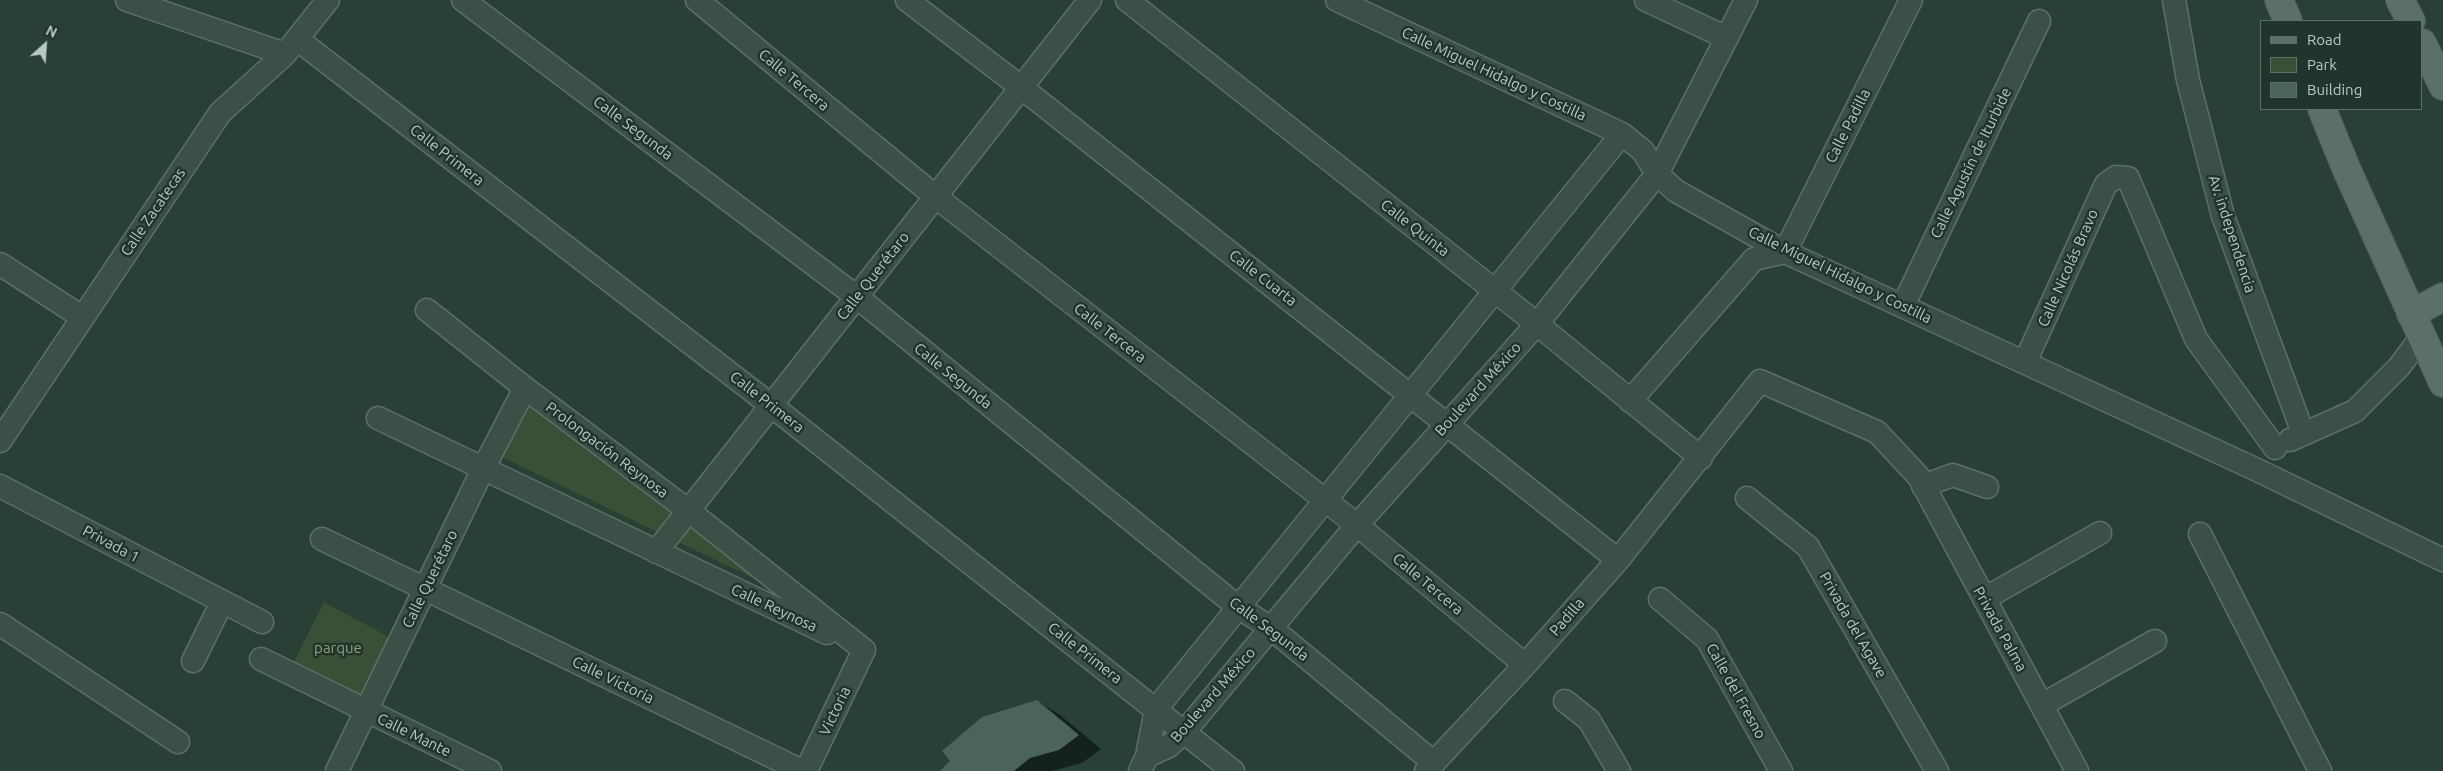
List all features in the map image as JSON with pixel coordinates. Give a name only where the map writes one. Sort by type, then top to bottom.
[{"type":"main road","points":[[2279,0],[2288,20]]},
{"type":"main road","points":[[2400,0],[2410,20]]},
{"type":"main road","points":[[2423,45],[2443,86]]},
{"type":"main road","points":[[2322,110],[2346,168],[2443,383]]},
{"type":"main road","points":[[2416,325],[2443,297]]},
{"type":"street","name":"Calle Primera","points":[[127,0],[291,46],[772,406],[1185,731],[1233,771]]},
{"type":"street","name":"Calle Zacatecas","points":[[0,441],[8,414],[82,317],[220,114],[291,46],[328,0]]},
{"type":"street","name":"Calle Segunda","points":[[463,0],[857,297],[1238,607],[1271,628],[1430,767]]},
{"type":"street","name":"Calle Tercera","points":[[697,0],[936,197],[1357,525],[1525,665]]},
{"type":"street","name":"Calle Cuarta","points":[[906,0],[1022,88],[1410,394],[1445,425],[1618,560]]},
{"type":"street","name":"Calle Querétaro","points":[[656,552],[1090,0]]},
{"type":"street","name":"Calle Quinta","points":[[1127,0],[1537,324],[1701,458]]},
{"type":"street","name":"Calle Miguel Hidalgo y Costilla","points":[[1337,0],[1622,134],[1643,151],[1657,174],[1676,192],[1785,252],[2255,469],[2443,560]]},
{"type":"street","points":[[1646,0],[1727,38]]},
{"type":"street","name":"Boulevard México","points":[[1143,764],[1185,731],[1357,525],[1537,324],[1657,174],[1746,0]]},
{"type":"street","name":"Calle Padilla","points":[[1785,252],[1911,0]]},
{"type":"street","name":"Av. independencia","points":[[2174,0],[2188,80],[2223,216],[2310,431]]},
{"type":"street","name":"Calle Agustín de Iturbide","points":[[1903,306],[2039,21]]},
{"type":"street","name":"Boulevard México","points":[[1143,764],[1156,709],[1622,134]]},
{"type":"street","name":"Calle Nicolás Bravo","points":[[2025,362],[2106,184],[2116,177],[2128,178],[2196,340],[2275,448]]},
{"type":"street","points":[[1630,401],[1754,259],[1785,252]]},
{"type":"street","points":[[0,264],[82,317]]},
{"type":"street","name":"Prolongación Reynosa","points":[[427,310],[524,388],[689,512]]},
{"type":"street","points":[[2255,469],[2275,448],[2354,411],[2399,367],[2416,325]]},
{"type":"street","name":"Privada Palma","points":[[1701,458],[1760,381],[1877,432],[1919,477],[2077,771]]},
{"type":"street","name":"Calle Querétaro","points":[[337,771],[524,388]]},
{"type":"street","name":"Calle Reynosa","points":[[378,418],[864,650]]},
{"type":"street","name":"Padilla","points":[[1430,767],[1525,665],[1618,560],[1701,458]]},
{"type":"street","points":[[1923,486],[1953,475],[1987,487]]},
{"type":"street","name":"Privada 1","points":[[0,486],[262,622]]},
{"type":"street","name":"Privada del Agave","points":[[1747,498],[1808,547],[1937,771]]},
{"type":"street","name":"Calle Reynosa","points":[[689,512],[864,650]]},
{"type":"street","points":[[1984,599],[2100,533]]},
{"type":"street","points":[[2200,534],[2320,771]]},
{"type":"street","name":"Calle Victoria","points":[[322,539],[802,771]]},
{"type":"street","name":"Calle del Fresno","points":[[1660,599],[1708,639],[1780,771]]},
{"type":"street","points":[[193,661],[222,602]]},
{"type":"street","points":[[0,624],[178,742]]},
{"type":"street","points":[[2042,705],[2155,641]]},
{"type":"street","name":"Victoria","points":[[806,771],[864,650]]},
{"type":"street","name":"Calle Mante","points":[[261,660],[490,771]]},
{"type":"street","points":[[1565,701],[1589,720],[1619,771]]},
{"type":"green space","points":[[530,402],[784,593],[502,457]]},
{"type":"green space","name":"parque","points":[[324,602],[389,637],[361,696],[293,663]]},
{"type":"building","points":[[1037,700],[1079,735],[1059,750],[1030,758],[1014,771],[940,771],[950,761],[942,751],[982,717]]}]
